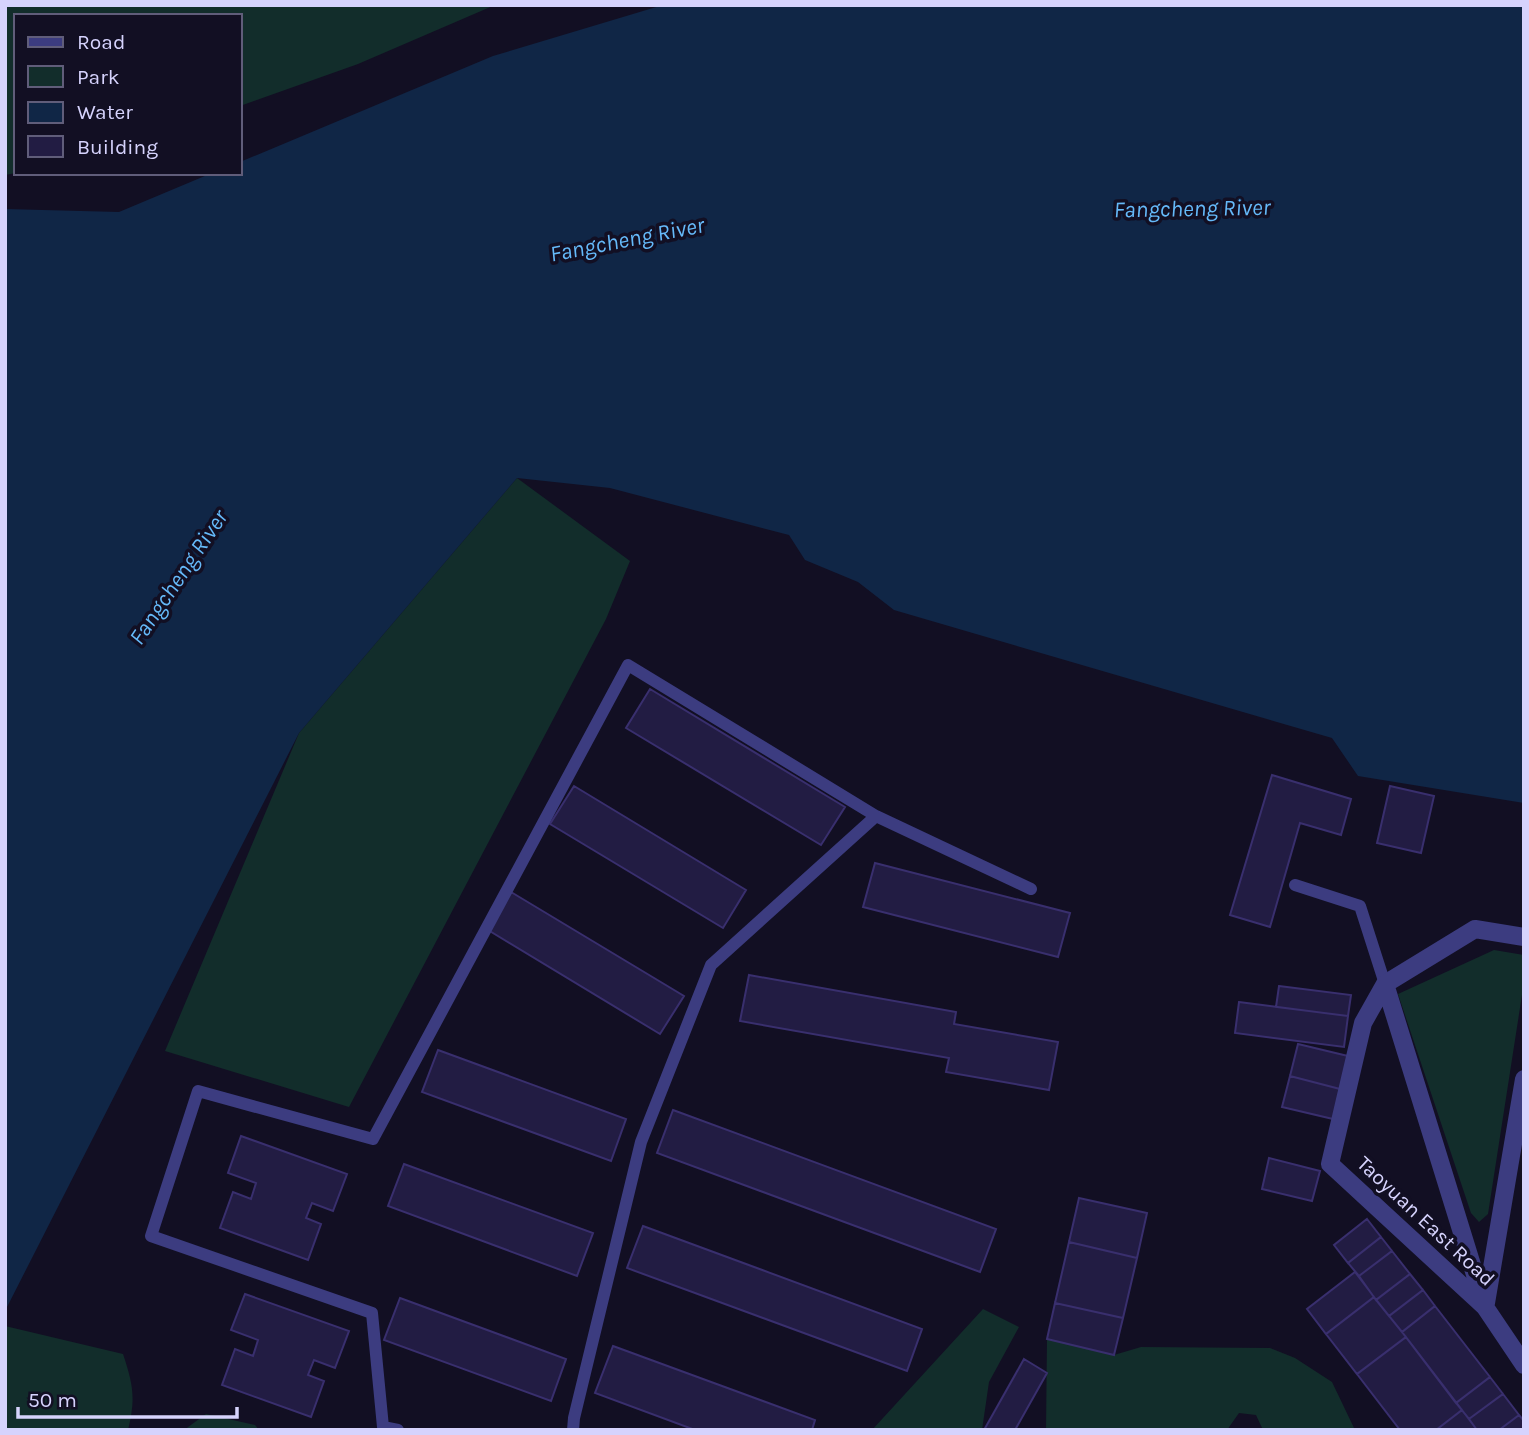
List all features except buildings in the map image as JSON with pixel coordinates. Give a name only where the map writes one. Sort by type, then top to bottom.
[{"type":"street","points":[[1485,1307],[1385,984],[1475,929],[1524,937]]},
{"type":"street","name":"Taoyuan East Road","points":[[1385,984],[1363,1023],[1330,1164],[1485,1307],[1524,1365]]},
{"type":"street","points":[[1485,1307],[1524,1079]]},
{"type":"lane","points":[[398,1430],[383,1427],[372,1313],[151,1236],[198,1091],[373,1139],[628,666],[876,816],[1031,889]]},
{"type":"lane","points":[[573,1430],[641,1142],[710,965],[876,816]]},
{"type":"lane","points":[[1295,886],[1360,906],[1385,984]]},
{"type":"green space","points":[[5,5],[495,5],[358,64],[242,105],[242,14],[14,14],[14,173],[5,175]]},
{"type":"green space","points":[[517,478],[630,561],[606,619],[349,1107],[165,1051],[299,733]]},
{"type":"green space","points":[[1494,950],[1524,955],[1524,982],[1488,1214],[1479,1222],[1471,1213],[1398,994]]},
{"type":"green space","points":[[983,1309],[1019,1327],[989,1382],[982,1430],[872,1430]]},
{"type":"green space","points":[[5,1326],[123,1354],[132,1391],[128,1430],[5,1430]]},
{"type":"green space","points":[[1047,1339],[1114,1355],[1141,1347],[1270,1348],[1295,1358],[1332,1382],[1355,1430],[1263,1430],[1256,1415],[1239,1413],[1227,1430],[1046,1430]]},
{"type":"green space","points":[[206,1414],[255,1425],[259,1430],[184,1430]]},
{"type":"water","name":"Fangcheng River","points":[[663,5],[1524,5],[1524,803],[1358,776],[1332,738],[894,610],[858,582],[805,560],[789,535],[610,488],[517,478],[299,733],[5,1311],[5,209],[119,212],[207,175],[242,175],[242,161],[493,56]]}]
